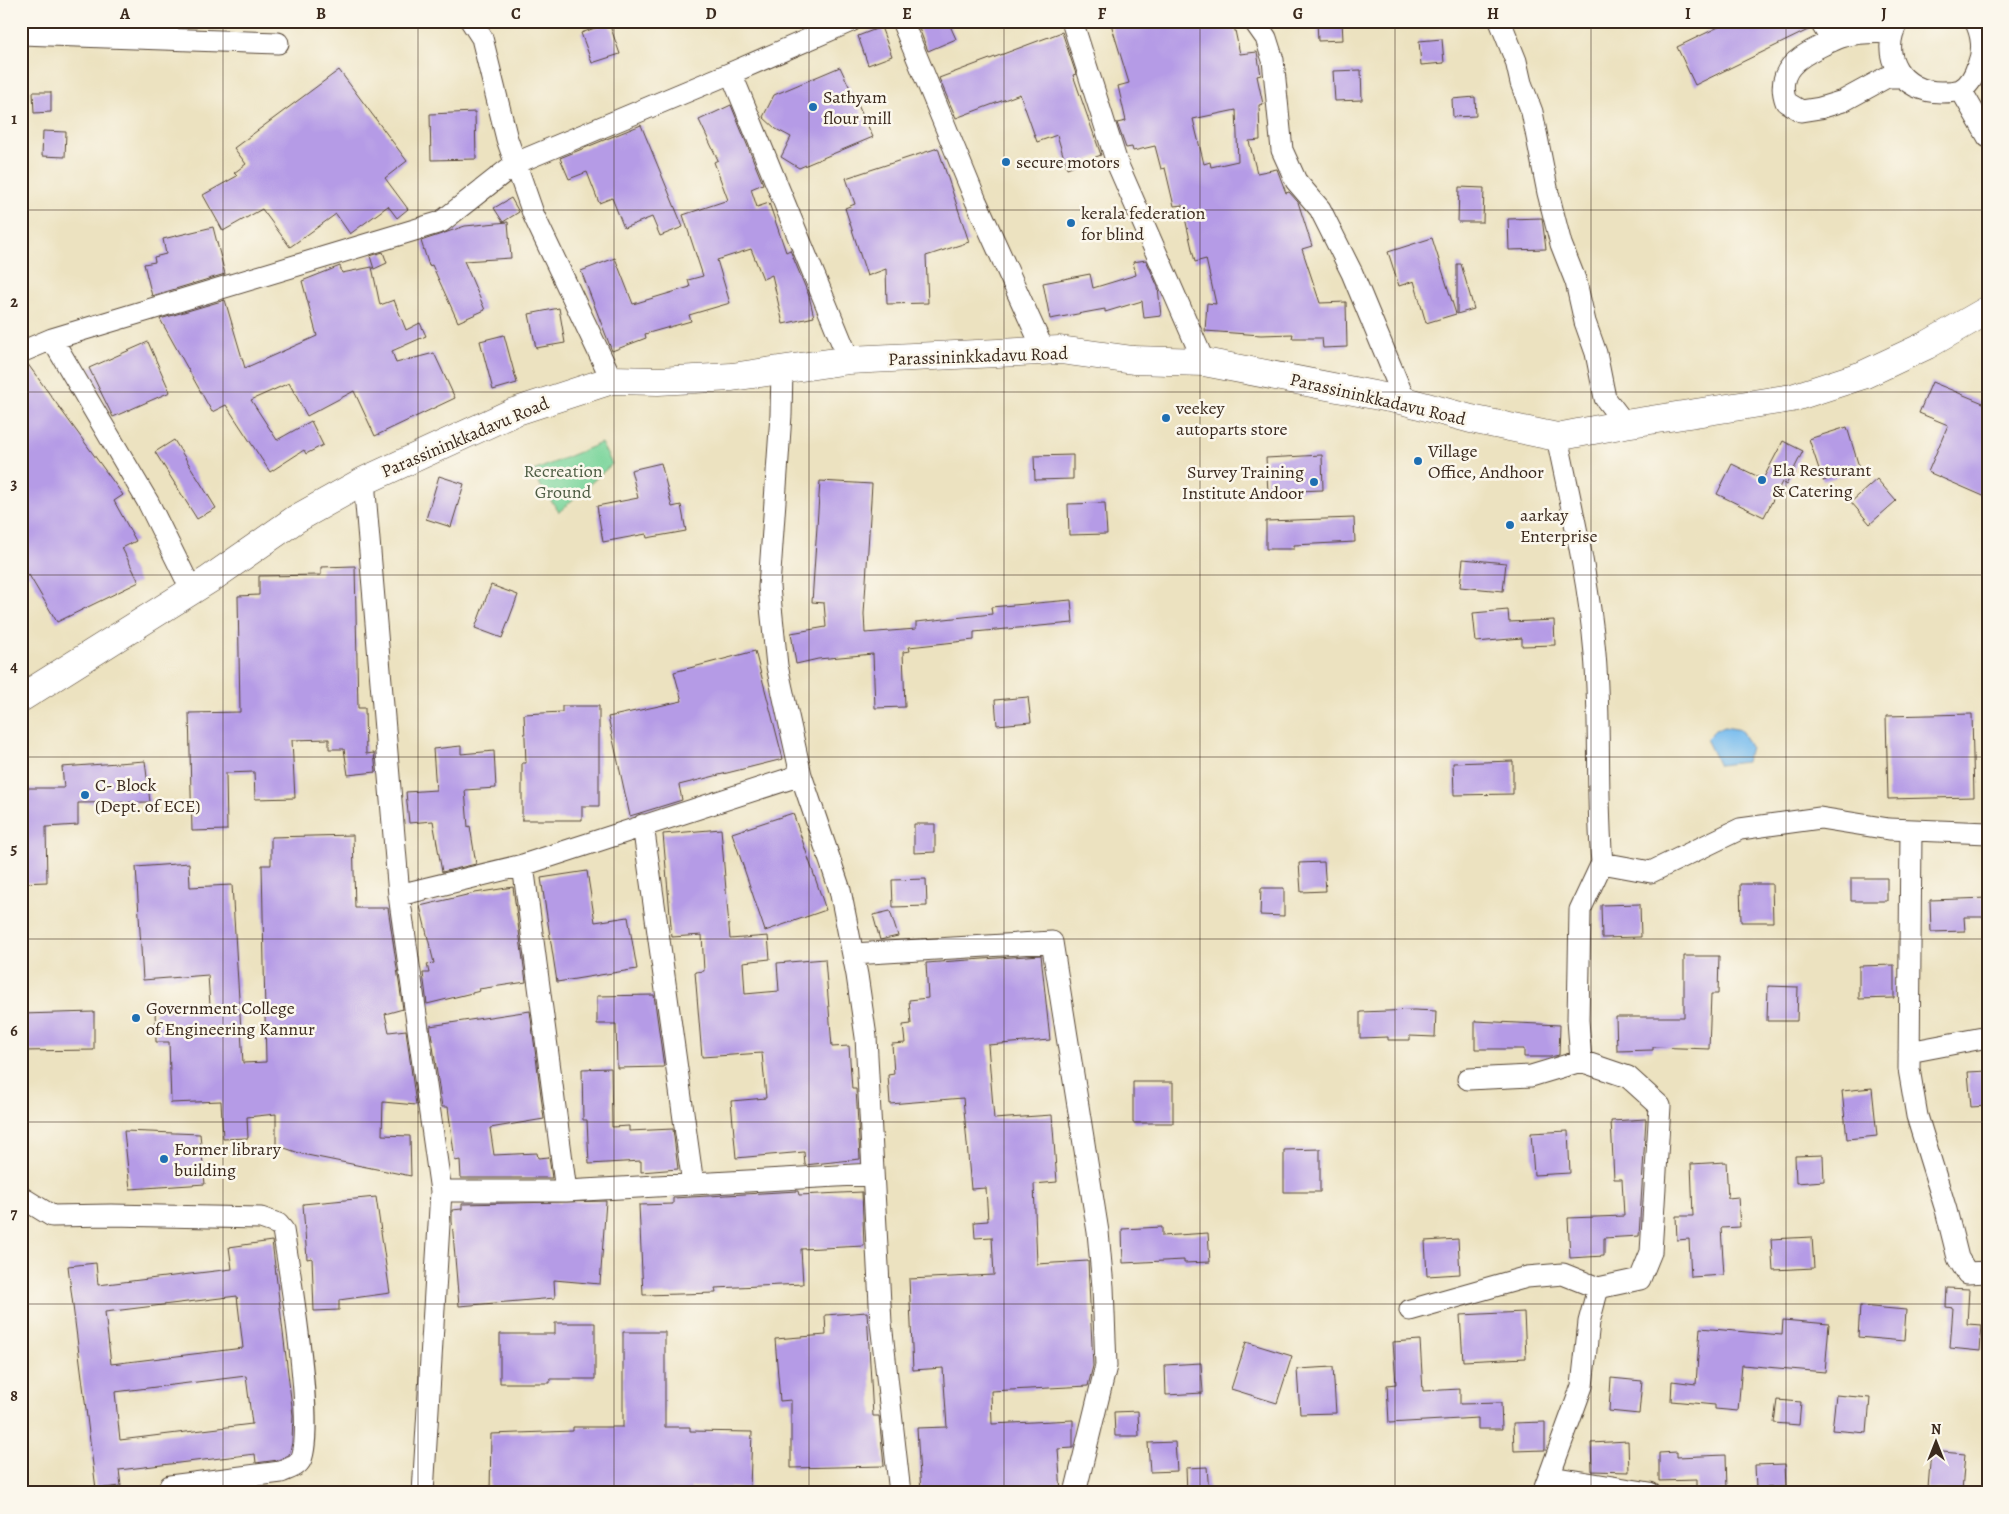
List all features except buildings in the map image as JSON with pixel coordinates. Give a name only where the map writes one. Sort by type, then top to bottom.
[{"type":"main road","name":"Parassininkkadavu Road","points":[[21,698],[192,591],[296,519],[364,481],[514,412],[612,380],[667,381],[732,377],[849,360],[1060,350],[1133,360],[1204,362],[1405,401],[1471,419],[1557,437],[1625,424],[1792,398],[1863,375],[1927,345],[1988,310]]},
{"type":"street","points":[[471,21],[482,38],[516,163],[534,216],[612,380]]},
{"type":"street","points":[[21,352],[52,339],[441,222],[516,163],[851,21]]},
{"type":"street","points":[[902,21],[976,201],[1044,352]]},
{"type":"street","points":[[1072,21],[1118,163],[1204,362]]},
{"type":"street","points":[[1254,21],[1266,38],[1273,60],[1282,150],[1296,180],[1320,209],[1352,273],[1405,401]]},
{"type":"street","points":[[1500,21],[1516,61],[1521,83],[1532,112],[1548,193],[1561,244],[1576,282],[1585,322],[1596,353],[1605,398],[1625,424]]},
{"type":"street","points":[[1820,21],[1832,41]]},
{"type":"street","points":[[1901,76],[1886,77],[1843,101],[1801,111],[1786,102],[1782,90],[1785,73],[1804,54],[1843,36],[1895,27],[1890,47],[1893,64],[1901,76],[1915,87],[1929,92],[1961,90],[1973,77],[1980,61],[1982,46],[1980,30],[1975,21]]},
{"type":"street","points":[[21,34],[278,43]]},
{"type":"street","points":[[731,73],[849,360]]},
{"type":"street","points":[[1961,90],[1988,137]]},
{"type":"street","points":[[52,339],[148,502],[192,591]]},
{"type":"street","points":[[782,370],[781,415],[769,587],[777,666],[801,775],[840,890],[853,954],[866,1037],[881,1323],[900,1493]]},
{"type":"street","points":[[1557,437],[1587,588],[1595,652],[1599,709],[1599,829],[1602,863],[1580,910],[1578,1020],[1581,1061]]},
{"type":"street","points":[[364,481],[399,895],[441,1192],[423,1493]]},
{"type":"street","points":[[399,895],[523,865],[801,775]]},
{"type":"street","points":[[1602,863],[1651,872],[1740,829],[1820,818],[1911,830],[1988,833]]},
{"type":"street","points":[[643,825],[693,1184]]},
{"type":"street","points":[[1911,830],[1909,1069],[1917,1116],[1946,1210],[1958,1258],[1967,1273],[1988,1272]]},
{"type":"street","points":[[523,865],[566,1191]]},
{"type":"street","points":[[853,954],[1052,942],[1098,1232],[1103,1287],[1106,1366],[1075,1493]]},
{"type":"street","points":[[1909,1052],[1988,1037]]},
{"type":"street","points":[[1410,1310],[1528,1277],[1564,1274],[1598,1288],[1640,1279],[1651,1252],[1660,1106],[1628,1077],[1581,1061],[1531,1076],[1468,1079]]},
{"type":"street","points":[[441,1192],[566,1191],[873,1174]]},
{"type":"street","points":[[21,1197],[52,1216],[111,1215],[261,1218],[278,1224],[283,1230],[292,1285],[301,1364],[304,1416],[304,1441],[301,1460],[295,1466],[281,1472],[170,1486]]},
{"type":"street","points":[[1598,1288],[1589,1322],[1582,1386],[1547,1485],[1650,1493]]},
{"type":"green space","name":"Recreation Ground","points":[[601,443],[612,464],[559,512],[531,472]]},
{"type":"water","points":[[1724,727],[1741,730],[1750,747],[1746,762],[1719,765],[1706,739],[1715,730]]},
{"type":"place","name":"Sathyam flour mill","points":[[813,107]]},
{"type":"place","name":"secure motors","points":[[1006,162]]},
{"type":"place","name":"kerala federation for blind","points":[[1071,223]]},
{"type":"place","name":"veekey autoparts store","points":[[1166,418]]},
{"type":"place","name":"Village Office, Andhoor","points":[[1418,461]]},
{"type":"place","name":"Ela Resturant & Catering","points":[[1762,480]]},
{"type":"place","name":"Survey Training Institute Andoor","points":[[1314,482]]},
{"type":"place","name":"aarkay Enterprise","points":[[1510,525]]},
{"type":"place","name":"C- Block (Dept. of ECE)","points":[[85,795]]},
{"type":"place","name":"Government College of Engineering Kannur","points":[[136,1018]]},
{"type":"place","name":"Former library building","points":[[164,1159]]}]
